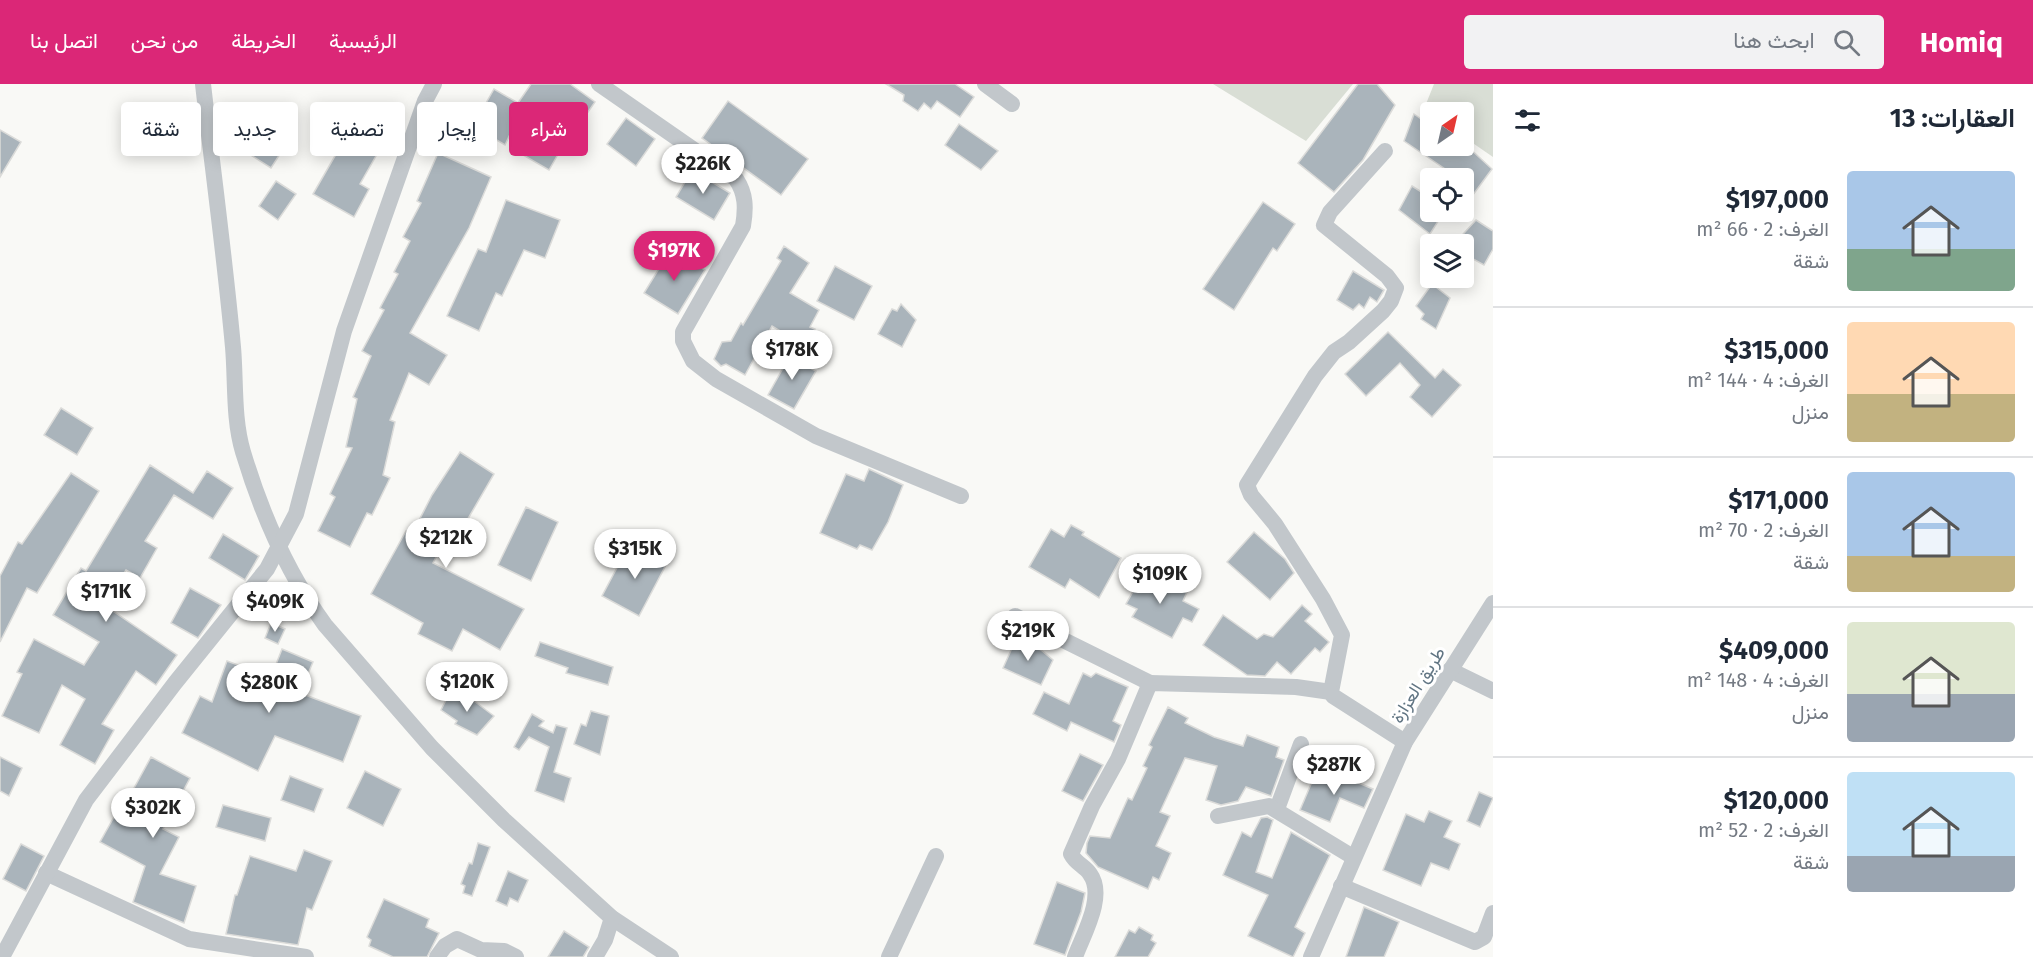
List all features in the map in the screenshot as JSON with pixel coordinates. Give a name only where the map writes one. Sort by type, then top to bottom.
[{"type":"street","points":[[203,84],[243,453],[280,547],[310,604],[325,625],[432,748],[504,820],[612,918],[671,957]]},
{"type":"street","points":[[2,957],[86,800],[175,683],[267,569],[280,547],[301,503],[344,331],[425,101],[434,84]]},
{"type":"street","points":[[599,84],[736,179],[741,187],[745,210],[743,226],[683,332],[683,341],[693,361],[716,380],[816,436],[961,496]]},
{"type":"street","points":[[985,84],[1012,104]]},
{"type":"street","points":[[1331,692],[1342,635],[1323,599],[1275,524],[1251,495],[1247,485],[1321,368],[1334,352],[1349,342],[1383,311],[1394,294],[1396,288],[1387,276],[1324,225],[1330,212],[1385,151]]},
{"type":"street","name":"طريق العزازة","points":[[1311,957],[1405,742],[1493,603]]},
{"type":"street","points":[[1015,616],[1150,683],[1296,687],[1331,692],[1340,702],[1405,742]]},
{"type":"street","points":[[1450,670],[1493,690]]},
{"type":"street","points":[[1075,957],[1095,901],[1095,885],[1090,874],[1074,861],[1071,854],[1092,806],[1118,759],[1150,683]]},
{"type":"street","points":[[1277,809],[1301,744]]},
{"type":"street","points":[[1218,816],[1269,806],[1353,857]]},
{"type":"street","points":[[889,957],[936,856]]},
{"type":"street","points":[[46,873],[189,939],[306,957]]},
{"type":"street","points":[[1341,886],[1475,942],[1484,937],[1493,913]]},
{"type":"street","points":[[595,957],[605,940],[612,918]]},
{"type":"street","points":[[437,957],[445,946],[457,939],[481,950],[504,951],[516,957]]},
{"type":"shaded area","points":[[1213,84],[1353,84],[1306,141]]},
{"type":"shaded area","points":[[1434,84],[1493,84],[1493,157],[1474,144],[1474,102],[1427,102]]},
{"type":"building","points":[[531,84],[570,84],[595,102],[588,112],[588,102],[519,102]]},
{"type":"building","points":[[886,84],[955,84],[974,97],[960,117],[937,101],[931,109],[924,103],[918,111],[903,101],[904,95]]},
{"type":"building","points":[[1358,84],[1377,84],[1395,105],[1363,160],[1334,192],[1298,163]]},
{"type":"building","points":[[494,89],[516,102],[509,102],[509,136],[505,145],[497,140],[497,102],[487,102]]},
{"type":"building","points":[[728,101],[808,159],[781,195],[702,138]]},
{"type":"building","points":[[1414,114],[1420,118],[1420,152],[1404,141]]},
{"type":"building","points":[[626,118],[655,139],[636,166],[607,144]]},
{"type":"building","points":[[959,124],[998,151],[981,170],[945,145]]},
{"type":"building","points":[[0,130],[21,142],[0,177]]},
{"type":"building","points":[[1474,152],[1492,169],[1474,193],[1474,168],[1444,168],[1426,156],[1474,156]]},
{"type":"building","points":[[252,156],[279,156],[271,168]]},
{"type":"building","points":[[335,156],[376,156],[360,184],[369,189],[354,217],[313,194]]},
{"type":"building","points":[[437,156],[445,156],[491,177],[469,228],[410,333],[447,355],[429,385],[409,373],[390,420],[395,422],[383,475],[390,478],[372,515],[367,513],[350,547],[318,531],[335,497],[330,494],[352,448],[346,447],[357,399],[353,397],[371,356],[362,351],[384,310],[380,308],[398,274],[394,272],[410,241],[403,237],[421,203],[417,201]]},
{"type":"building","points":[[525,156],[557,156],[549,170]]},
{"type":"building","points":[[692,170],[730,193],[714,220],[676,197]]},
{"type":"building","points":[[276,181],[296,194],[278,220],[259,206]]},
{"type":"building","points":[[1412,186],[1420,191],[1420,222],[1438,222],[1430,234],[1399,210]]},
{"type":"building","points":[[506,200],[560,220],[545,258],[524,250],[502,296],[496,293],[479,331],[447,316],[478,249],[486,252]]},
{"type":"building","points":[[1263,202],[1295,224],[1277,251],[1273,248],[1234,310],[1203,289]]},
{"type":"building","points":[[1476,220],[1493,231],[1493,249],[1484,265],[1474,260],[1474,234],[1463,234]]},
{"type":"building","points":[[784,246],[809,263],[790,293],[819,310],[810,327],[815,329],[805,346],[772,326],[745,375],[726,364],[721,366],[714,359],[722,342],[731,341],[741,323],[743,325],[781,261],[777,258]]},
{"type":"building","points":[[671,249],[705,270],[678,314],[644,293]]},
{"type":"building","points":[[835,266],[872,286],[854,320],[817,301]]},
{"type":"building","points":[[1353,271],[1384,290],[1377,302],[1370,297],[1364,308],[1359,304],[1353,310],[1337,300]]},
{"type":"building","points":[[1429,288],[1437,288],[1450,298],[1436,329],[1421,319],[1424,314],[1416,306]]},
{"type":"building","points":[[901,304],[916,320],[902,347],[878,334],[892,309],[897,311]]},
{"type":"building","points":[[1388,332],[1435,378],[1443,369],[1461,385],[1432,417],[1410,397],[1420,385],[1400,363],[1366,396],[1345,374]]},
{"type":"building","points":[[792,352],[805,358],[802,364],[816,371],[794,409],[768,395]]},
{"type":"building","points":[[61,408],[93,428],[77,455],[44,435]]},
{"type":"building","points":[[460,452],[494,474],[455,541],[447,537],[433,563],[524,609],[500,650],[463,629],[452,651],[418,634],[423,623],[371,594],[406,531],[412,534],[432,495]]},
{"type":"building","points":[[150,465],[193,493],[207,471],[233,488],[213,519],[174,495],[145,541],[157,548],[140,578],[126,570],[113,591],[102,585],[94,598],[177,655],[156,685],[136,671],[102,724],[114,730],[95,764],[60,745],[85,699],[62,685],[39,733],[2,716],[22,674],[17,672],[34,639],[84,665],[99,642],[53,615],[81,568],[86,571]]},
{"type":"building","points":[[869,469],[903,485],[888,522],[872,550],[860,545],[857,549],[820,533],[846,474],[864,481]]},
{"type":"building","points":[[71,473],[99,491],[37,593],[27,588],[0,642],[0,576],[18,542],[22,544]]},
{"type":"building","points":[[526,507],[558,522],[531,581],[498,565]]},
{"type":"building","points":[[1071,525],[1084,532],[1082,535],[1121,558],[1099,598],[1070,579],[1065,588],[1029,567],[1051,529],[1064,537]]},
{"type":"building","points":[[1254,532],[1285,559],[1294,573],[1270,600],[1227,562]]},
{"type":"building","points":[[223,534],[259,556],[245,580],[209,558]]},
{"type":"building","points":[[628,547],[637,552],[642,548],[668,561],[639,616],[602,596]]},
{"type":"building","points":[[1144,572],[1187,592],[1183,601],[1199,609],[1192,622],[1183,618],[1172,638],[1132,617],[1137,609],[1126,604]]},
{"type":"building","points":[[190,588],[221,605],[198,638],[171,623]]},
{"type":"building","points":[[1302,605],[1312,614],[1305,621],[1329,642],[1320,652],[1315,648],[1291,674],[1277,662],[1265,676],[1247,675],[1203,645],[1223,615],[1257,639],[1264,634],[1273,637]]},
{"type":"building","points":[[271,623],[285,629],[278,644],[265,638]]},
{"type":"building","points":[[1016,639],[1041,650],[1053,660],[1041,685],[1003,668]]},
{"type":"building","points":[[540,642],[613,667],[608,685],[566,673],[568,668],[535,656]]},
{"type":"building","points":[[282,649],[313,662],[300,693],[361,716],[343,762],[275,736],[258,771],[182,733],[200,696],[212,702],[227,661],[271,677]]},
{"type":"building","points":[[1083,673],[1091,677],[1096,673],[1128,687],[1113,721],[1121,725],[1114,742],[1071,722],[1067,731],[1033,714],[1044,692],[1069,704]]},
{"type":"building","points":[[458,689],[494,716],[477,735],[455,724],[457,721],[441,710],[448,696],[452,697]]},
{"type":"building","points":[[1168,707],[1188,718],[1185,723],[1214,737],[1243,746],[1247,735],[1279,747],[1276,757],[1284,760],[1271,796],[1246,787],[1238,801],[1221,805],[1206,800],[1217,766],[1185,758],[1160,812],[1170,816],[1156,846],[1171,853],[1159,880],[1153,877],[1148,889],[1098,867],[1086,853],[1087,843],[1090,836],[1110,838],[1128,798],[1132,800],[1147,768],[1143,766],[1152,747],[1149,745]]},
{"type":"building","points":[[591,711],[609,716],[600,755],[574,744],[581,724],[586,726]]},
{"type":"building","points":[[532,714],[544,721],[539,726],[553,733],[556,725],[567,728],[554,772],[571,778],[564,802],[535,791],[549,747],[529,737],[519,750],[514,747]]},
{"type":"building","points":[[1080,754],[1103,765],[1083,801],[1062,791]]},
{"type":"building","points":[[0,757],[22,768],[9,796],[0,791]]},
{"type":"building","points":[[151,757],[190,778],[163,829],[179,837],[160,874],[196,886],[184,923],[133,902],[145,866],[100,842],[119,808],[122,810]]},
{"type":"building","points":[[365,771],[401,789],[383,826],[347,808]]},
{"type":"building","points":[[1330,771],[1373,789],[1364,808],[1340,798],[1330,822],[1300,810],[1314,777],[1326,782]]},
{"type":"building","points":[[290,776],[323,789],[314,812],[281,800]]},
{"type":"building","points":[[1479,792],[1493,798],[1480,827],[1467,821]]},
{"type":"building","points":[[223,805],[271,818],[265,841],[216,827]]},
{"type":"building","points":[[1429,811],[1452,821],[1444,837],[1460,844],[1449,870],[1431,863],[1421,886],[1383,870],[1406,814],[1424,822]]},
{"type":"building","points":[[1267,817],[1273,820],[1256,872],[1272,878],[1291,832],[1330,855],[1295,927],[1305,933],[1293,957],[1248,936],[1268,895],[1223,875],[1242,832],[1251,837],[1261,818]]},
{"type":"building","points":[[478,843],[490,847],[472,896],[463,893],[465,886],[461,884],[469,863],[472,864]]},
{"type":"building","points":[[21,844],[44,856],[26,891],[3,879]]},
{"type":"building","points":[[304,850],[332,861],[312,910],[307,908],[298,945],[226,934],[235,895],[237,895],[250,856],[296,871]]},
{"type":"building","points":[[508,871],[528,880],[518,902],[510,898],[507,906],[496,901]]},
{"type":"building","points":[[1057,882],[1085,893],[1081,912],[1065,955],[1034,944]]},
{"type":"building","points":[[384,899],[429,919],[426,927],[439,933],[427,957],[393,957],[369,946],[371,940],[367,937]]},
{"type":"building","points":[[1364,907],[1399,922],[1384,957],[1346,957]]},
{"type":"building","points":[[1139,927],[1153,935],[1151,940],[1156,943],[1148,957],[1115,957],[1129,930],[1135,933]]},
{"type":"building","points":[[564,931],[589,947],[583,957],[548,957]]}]
